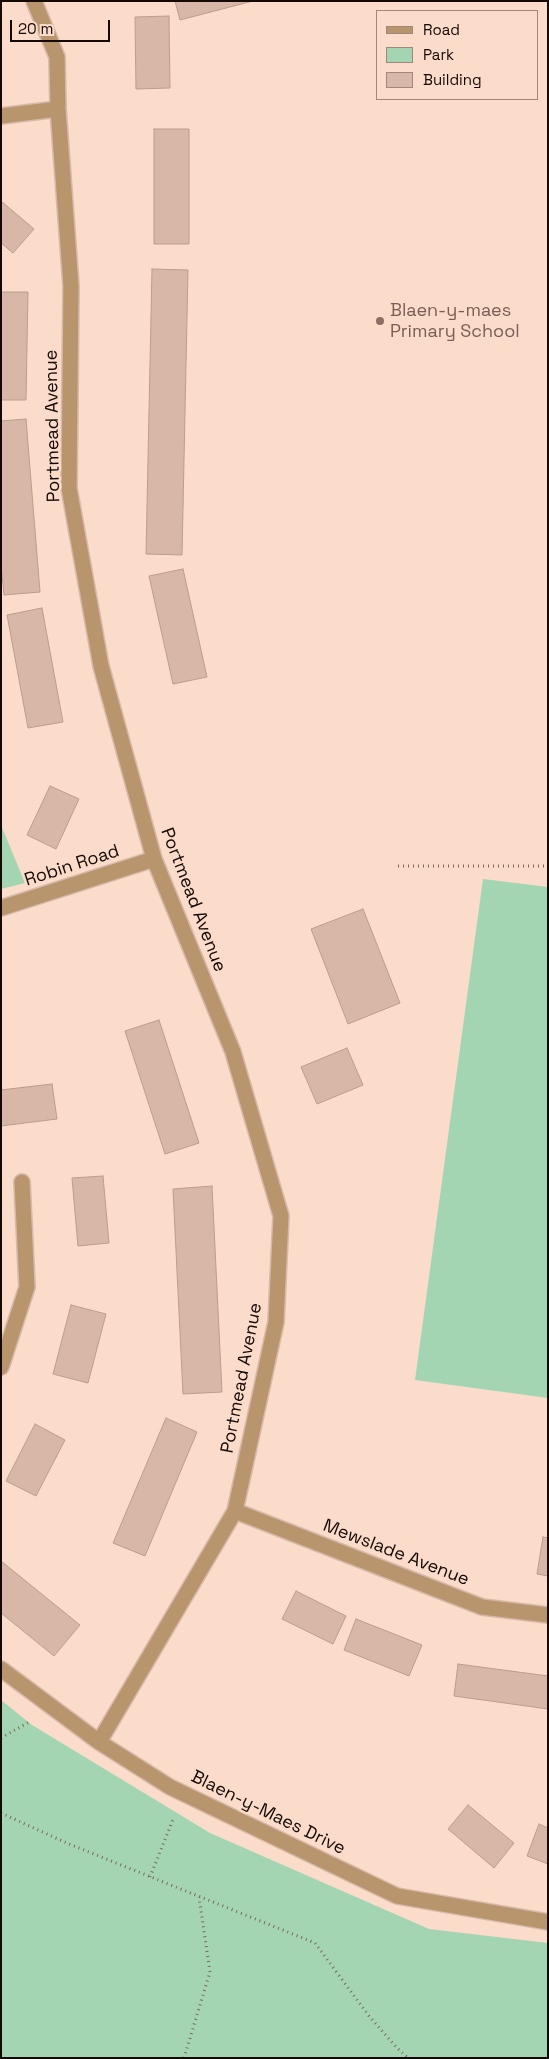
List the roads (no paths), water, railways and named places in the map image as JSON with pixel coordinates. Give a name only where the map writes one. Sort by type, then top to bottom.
[{"type":"street","name":"Portmead Avenue","points":[[34,1],[57,57],[58,109],[70,286],[69,488],[101,666],[154,859],[233,1052],[282,1216],[276,1322],[235,1511],[99,1742]]},
{"type":"street","points":[[1,116],[58,109]]},
{"type":"street","name":"Robin Road","points":[[1,908],[154,859]]},
{"type":"street","points":[[1,1367],[27,1286],[22,1182]]},
{"type":"street","name":"Mewslade Avenue","points":[[235,1511],[482,1607],[548,1615]]},
{"type":"street","name":"Blaen-y-Maes Drive","points":[[1,1668],[99,1742],[183,1793],[397,1896],[548,1922]]},
{"type":"place","name":"Blaen-y-maes Primary School","points":[[380,321]]}]
